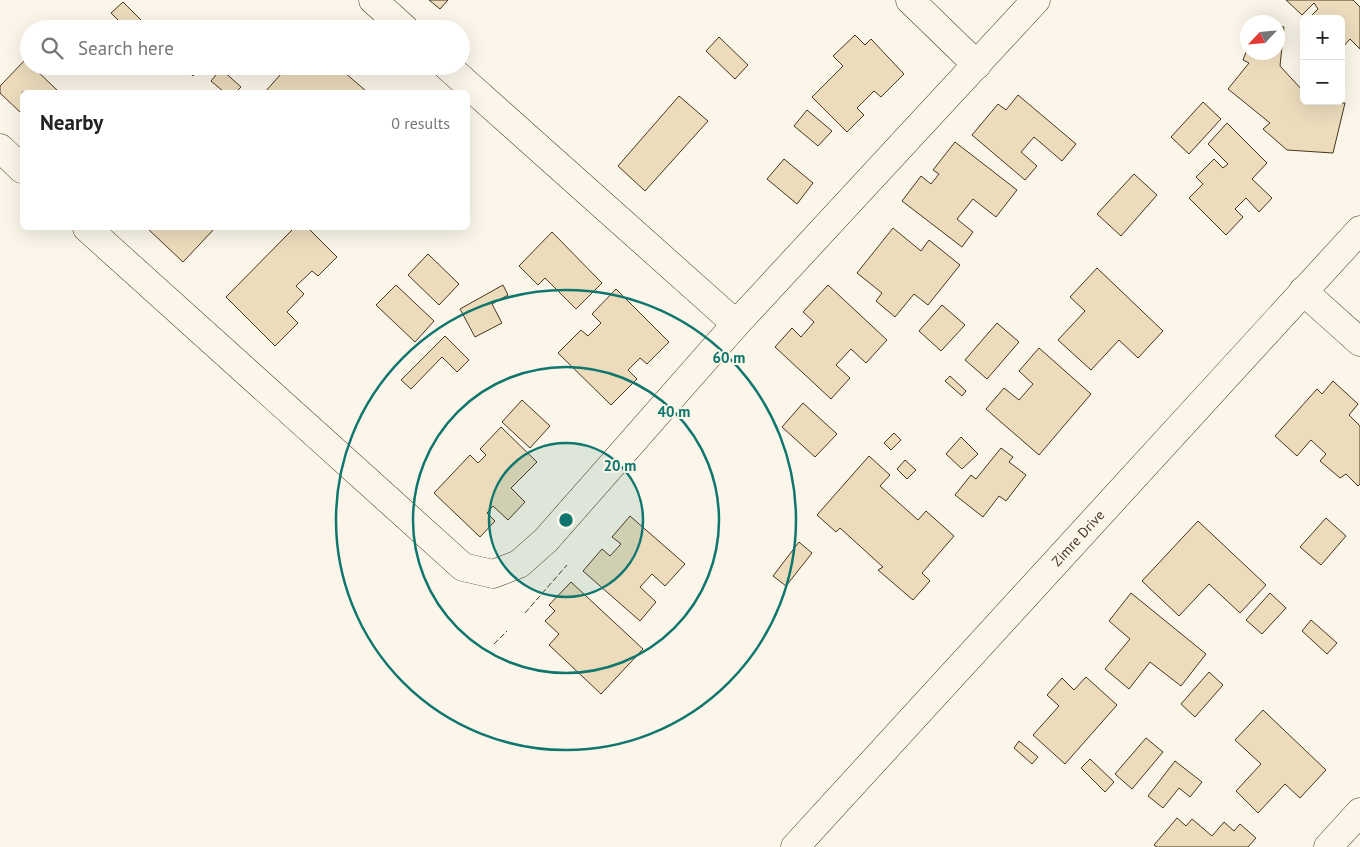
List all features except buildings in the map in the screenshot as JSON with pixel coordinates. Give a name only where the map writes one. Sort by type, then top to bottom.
[{"type":"street","points":[[372,0],[395,20]]},
{"type":"street","points":[[910,0],[977,65]]},
{"type":"street","points":[[89,230],[462,567],[493,574],[519,564],[546,540],[736,324],[1036,0]]},
{"type":"street","points":[[458,75],[736,324]]},
{"type":"street","points":[[0,148],[20,167]]},
{"type":"street","name":"Zimre Drive","points":[[795,847],[1360,230]]},
{"type":"street","points":[[1303,291],[1360,342]]},
{"type":"street","points":[[1342,843],[1360,812]]},
{"type":"fence","points":[[525,613],[567,565]]},
{"type":"fence","points":[[494,644],[507,631]]}]
